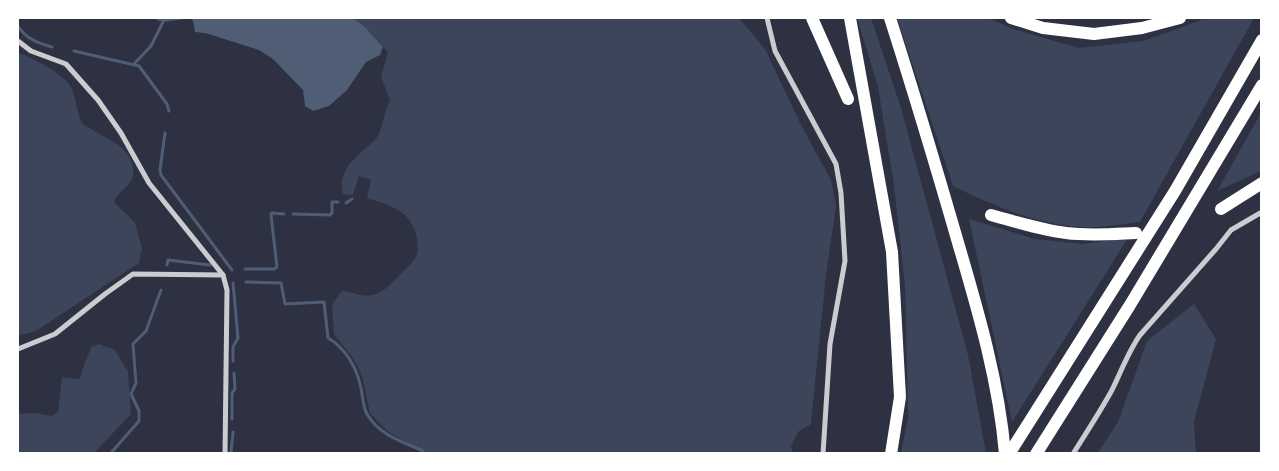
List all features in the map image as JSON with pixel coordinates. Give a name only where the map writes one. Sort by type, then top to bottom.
[{"type":"highway","points":[[812,18],[848,99]]},
{"type":"highway","points":[[850,18],[892,252],[900,397],[891,454]]},
{"type":"highway","points":[[890,18],[928,138],[974,296],[987,346],[1005,454]]},
{"type":"highway","points":[[1011,18],[1043,28],[1094,34],[1142,28],[1180,18]]},
{"type":"highway","points":[[1009,454],[1175,191],[1262,40]]},
{"type":"highway","points":[[1036,454],[1130,305],[1262,85]]},
{"type":"highway","points":[[1220,209],[1262,183]]},
{"type":"highway","points":[[991,215],[1025,225],[1066,233],[1103,235],[1136,233]]},
{"type":"street","points":[[767,18],[775,51],[836,164],[841,193],[845,261],[830,344],[823,454]]},
{"type":"street","points":[[18,41],[31,50],[66,64],[98,100],[121,133],[149,183],[223,275],[227,290],[225,454]]},
{"type":"street","points":[[1073,454],[1111,392],[1127,361],[1131,348],[1140,335],[1216,249],[1230,230],[1262,212]]},
{"type":"street","points":[[18,349],[55,334],[133,274],[223,275]]},
{"type":"shaded area","points":[[155,18],[191,18],[163,22]]},
{"type":"shaded area","points":[[191,18],[353,18],[365,27],[383,47],[380,55],[366,62],[347,90],[329,106],[313,111],[305,106],[303,90],[273,59],[259,50],[205,33],[195,32]]},
{"type":"shaded area","points":[[353,18],[739,18],[765,49],[801,125],[831,180],[836,206],[826,275],[811,424],[798,432],[791,447],[793,453],[424,453],[387,431],[370,413],[362,376],[358,367],[334,334],[332,304],[342,291],[368,296],[384,290],[412,263],[416,257],[418,247],[415,229],[405,216],[384,203],[367,198],[371,180],[359,176],[353,195],[343,194],[342,180],[347,168],[376,138],[390,100],[381,77],[388,52],[365,27]]},
{"type":"shaded area","points":[[857,18],[871,18],[901,108],[968,355],[986,453],[901,453],[908,417],[905,286],[894,185],[878,87]]},
{"type":"shaded area","points":[[897,18],[988,18],[1013,29],[1079,48],[1143,41],[1203,18],[1254,18],[1140,222],[1089,227],[1065,225],[1032,218],[999,207],[953,186]]},
{"type":"shaded area","points":[[18,53],[39,62],[68,82],[83,124],[115,143],[128,155],[131,160],[133,176],[114,202],[135,223],[142,248],[139,263],[36,331],[21,335],[18,334]]},
{"type":"shaded area","points":[[1261,113],[1261,171],[1217,191]]},
{"type":"shaded area","points":[[969,219],[1035,239],[1083,244],[1128,238],[1012,422]]},
{"type":"shaded area","points":[[1194,304],[1216,339],[1194,422],[1196,453],[1098,453],[1118,422],[1147,341]]},
{"type":"shaded area","points":[[99,344],[115,350],[128,372],[131,414],[94,453],[18,453],[18,414],[35,413],[51,416],[58,412],[62,377],[79,379],[91,347]]},
{"type":"waterway","points":[[134,64],[151,46],[163,22]]},
{"type":"waterway","points":[[18,26],[37,42],[52,47]]},
{"type":"waterway","points":[[74,51],[139,66],[167,104],[169,111]]},
{"type":"waterway","points":[[165,133],[161,175],[232,270]]},
{"type":"waterway","points":[[346,203],[352,199]]},
{"type":"waterway","points":[[293,214],[330,215],[332,213],[332,202],[338,202]]},
{"type":"waterway","points":[[245,269],[274,269],[277,267],[271,215],[272,213],[284,214]]},
{"type":"waterway","points":[[167,265],[168,260],[210,265]]},
{"type":"waterway","points":[[246,282],[281,283],[285,304],[324,302],[328,338],[339,346],[352,364],[358,377],[367,414],[377,427],[384,432],[421,450],[425,454]]},
{"type":"waterway","points":[[233,283],[238,338],[233,347],[233,361]]},
{"type":"waterway","points":[[110,454],[139,421],[139,411],[131,394],[136,383],[133,344],[146,331],[161,290]]},
{"type":"waterway","points":[[232,419],[232,393],[235,389],[234,373]]},
{"type":"waterway","points":[[231,454],[233,432]]}]
